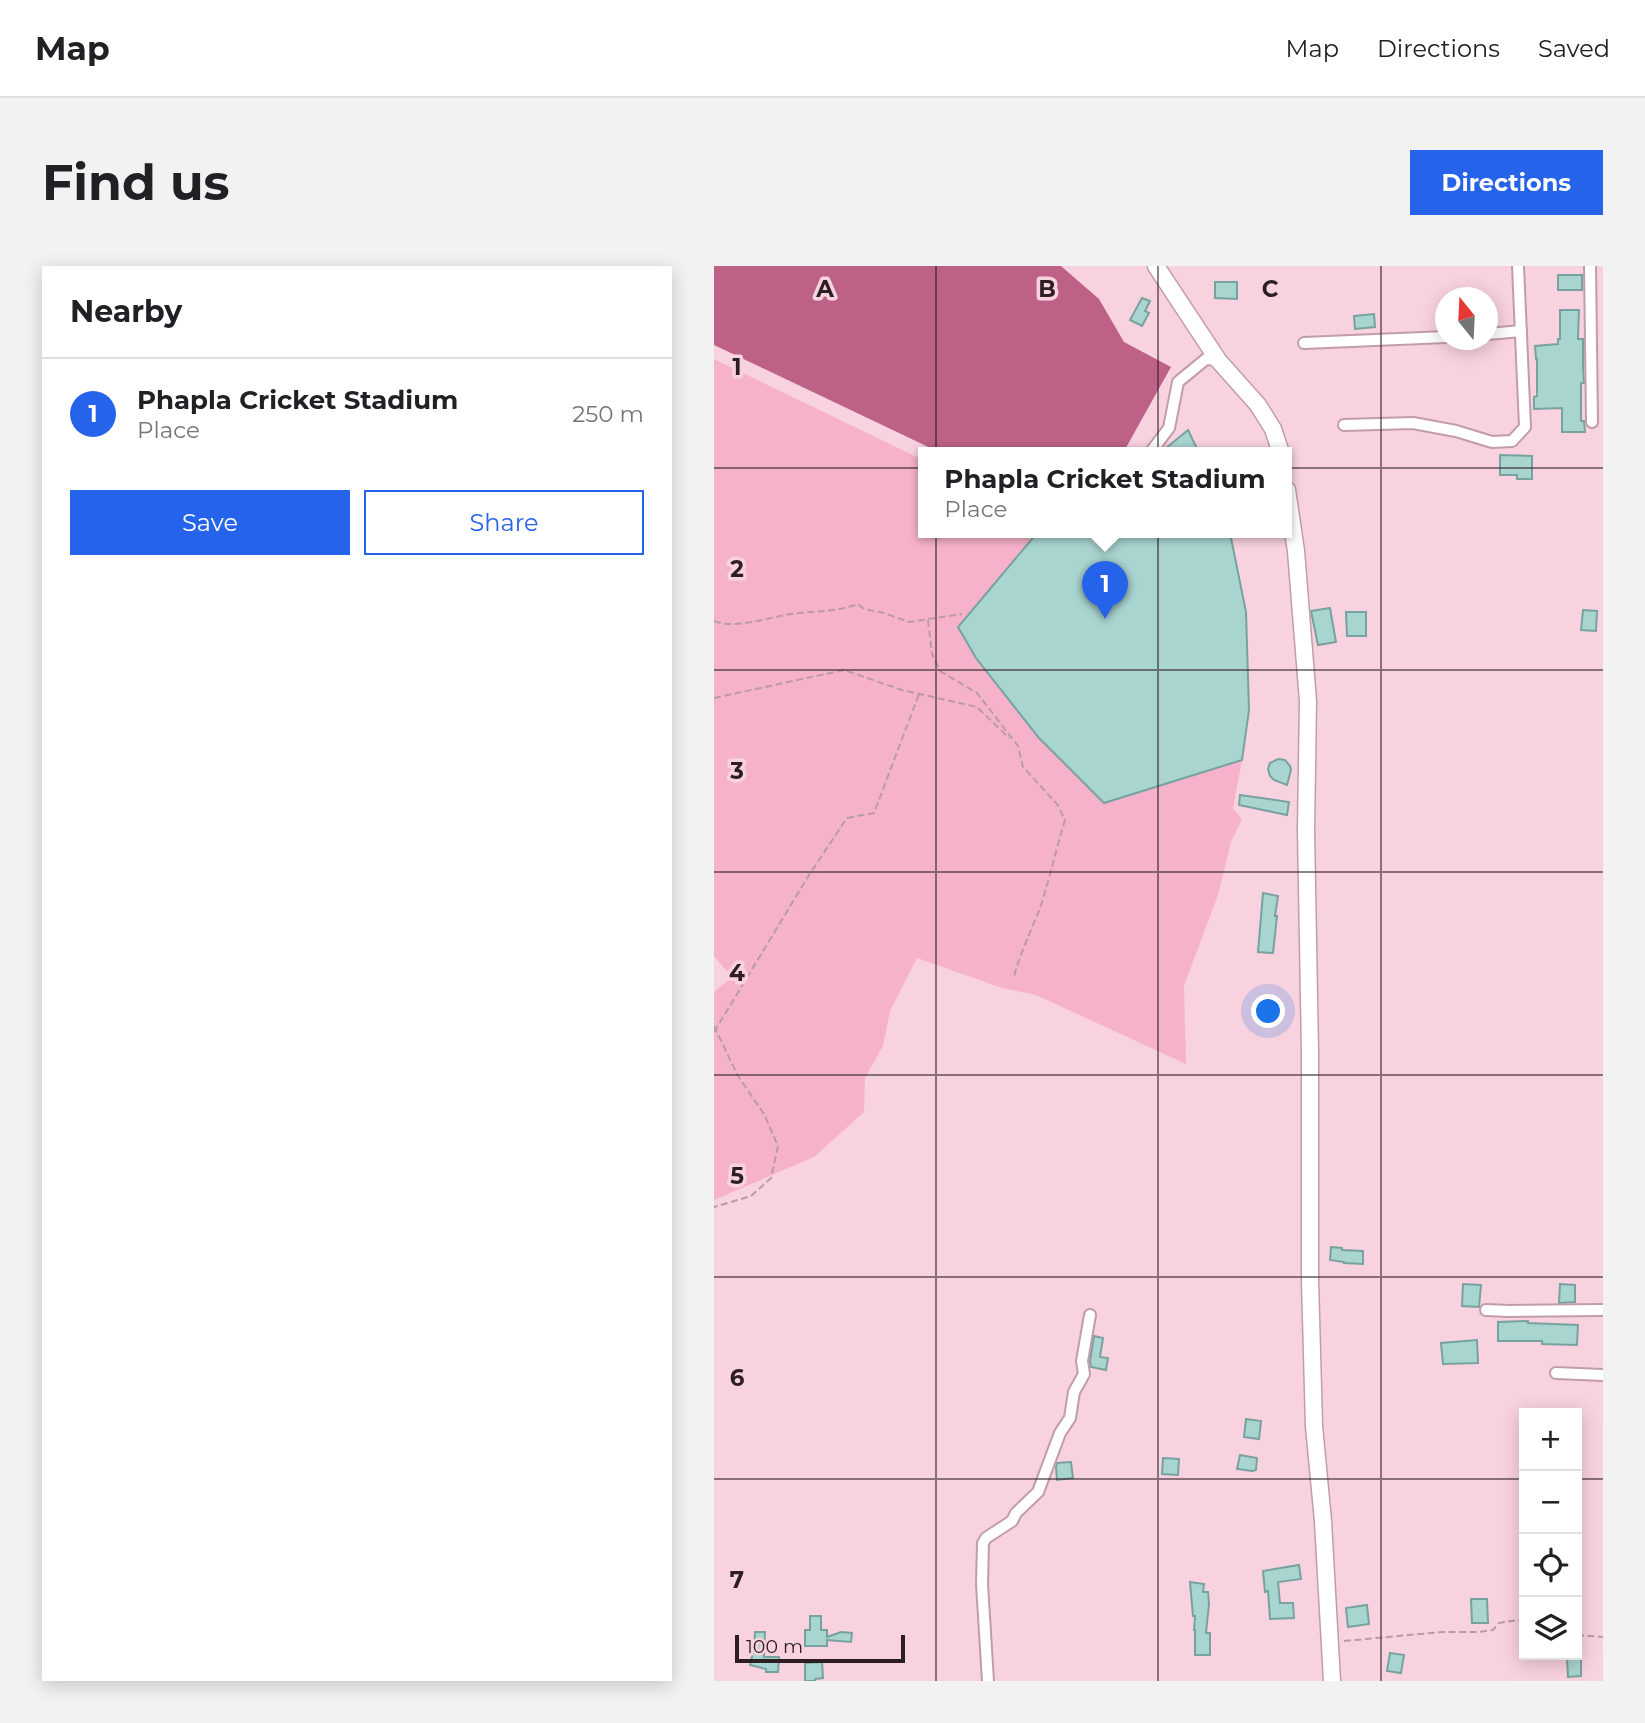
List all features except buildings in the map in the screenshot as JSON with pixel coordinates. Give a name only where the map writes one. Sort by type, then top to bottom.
[{"type":"main road","points":[[1156,266],[1218,360],[1258,405],[1273,429],[1278,447]]},
{"type":"main road","points":[[1292,524],[1308,701],[1306,830],[1310,1294],[1314,1426],[1323,1521],[1332,1681]]},
{"type":"street","points":[[1344,425],[1413,423],[1456,431],[1492,442],[1512,442],[1525,427],[1518,266]]},
{"type":"street","points":[[1590,266],[1592,422]]},
{"type":"street","points":[[1498,333],[1521,331]]},
{"type":"street","points":[[1304,343],[1435,337]]},
{"type":"street","points":[[1155,447],[1169,428],[1178,382],[1206,359],[1218,360]]},
{"type":"street","points":[[1486,1310],[1603,1310]]},
{"type":"street","points":[[988,1681],[982,1584],[983,1543],[986,1538],[1012,1521],[1016,1513],[1038,1492],[1060,1433],[1070,1418],[1074,1392],[1084,1374],[1082,1361],[1090,1315]]},
{"type":"street","points":[[1556,1373],[1603,1375]]},
{"type":"path","points":[[714,621],[721,624],[757,621],[787,614],[844,610],[858,604],[864,609],[884,612],[909,622],[962,614]]},
{"type":"path","points":[[928,620],[932,654],[940,671],[977,693],[1018,746],[1023,767],[1057,804],[1065,820],[1051,875],[1014,977]]},
{"type":"path","points":[[714,698],[844,670],[902,690],[977,707],[1009,738]]},
{"type":"path","points":[[714,1207],[751,1196],[771,1178],[778,1146],[764,1114],[738,1076],[715,1029],[809,875],[848,818],[874,813],[919,694]]},
{"type":"path","points":[[1329,1642],[1442,1632],[1478,1632],[1493,1630],[1499,1623],[1519,1620]]},
{"type":"path","points":[[1582,1635],[1603,1636]]},
{"type":"shaded area","points":[[714,266],[1061,266],[1099,299],[1124,342],[1171,367],[1126,447],[928,447],[714,345]]},
{"type":"shaded area","points":[[714,359],[918,458],[918,538],[1033,538],[958,627],[976,658],[1039,738],[1103,803],[1242,760],[1233,809],[1242,819],[1231,842],[1218,895],[1184,986],[1186,1064],[1036,995],[1002,988],[917,958],[890,1011],[883,1046],[865,1078],[864,1112],[814,1157],[714,1200],[714,992],[732,977],[714,956]]},
{"type":"place","name":"Phapla Cricket Stadium","points":[[1105,619]]}]
